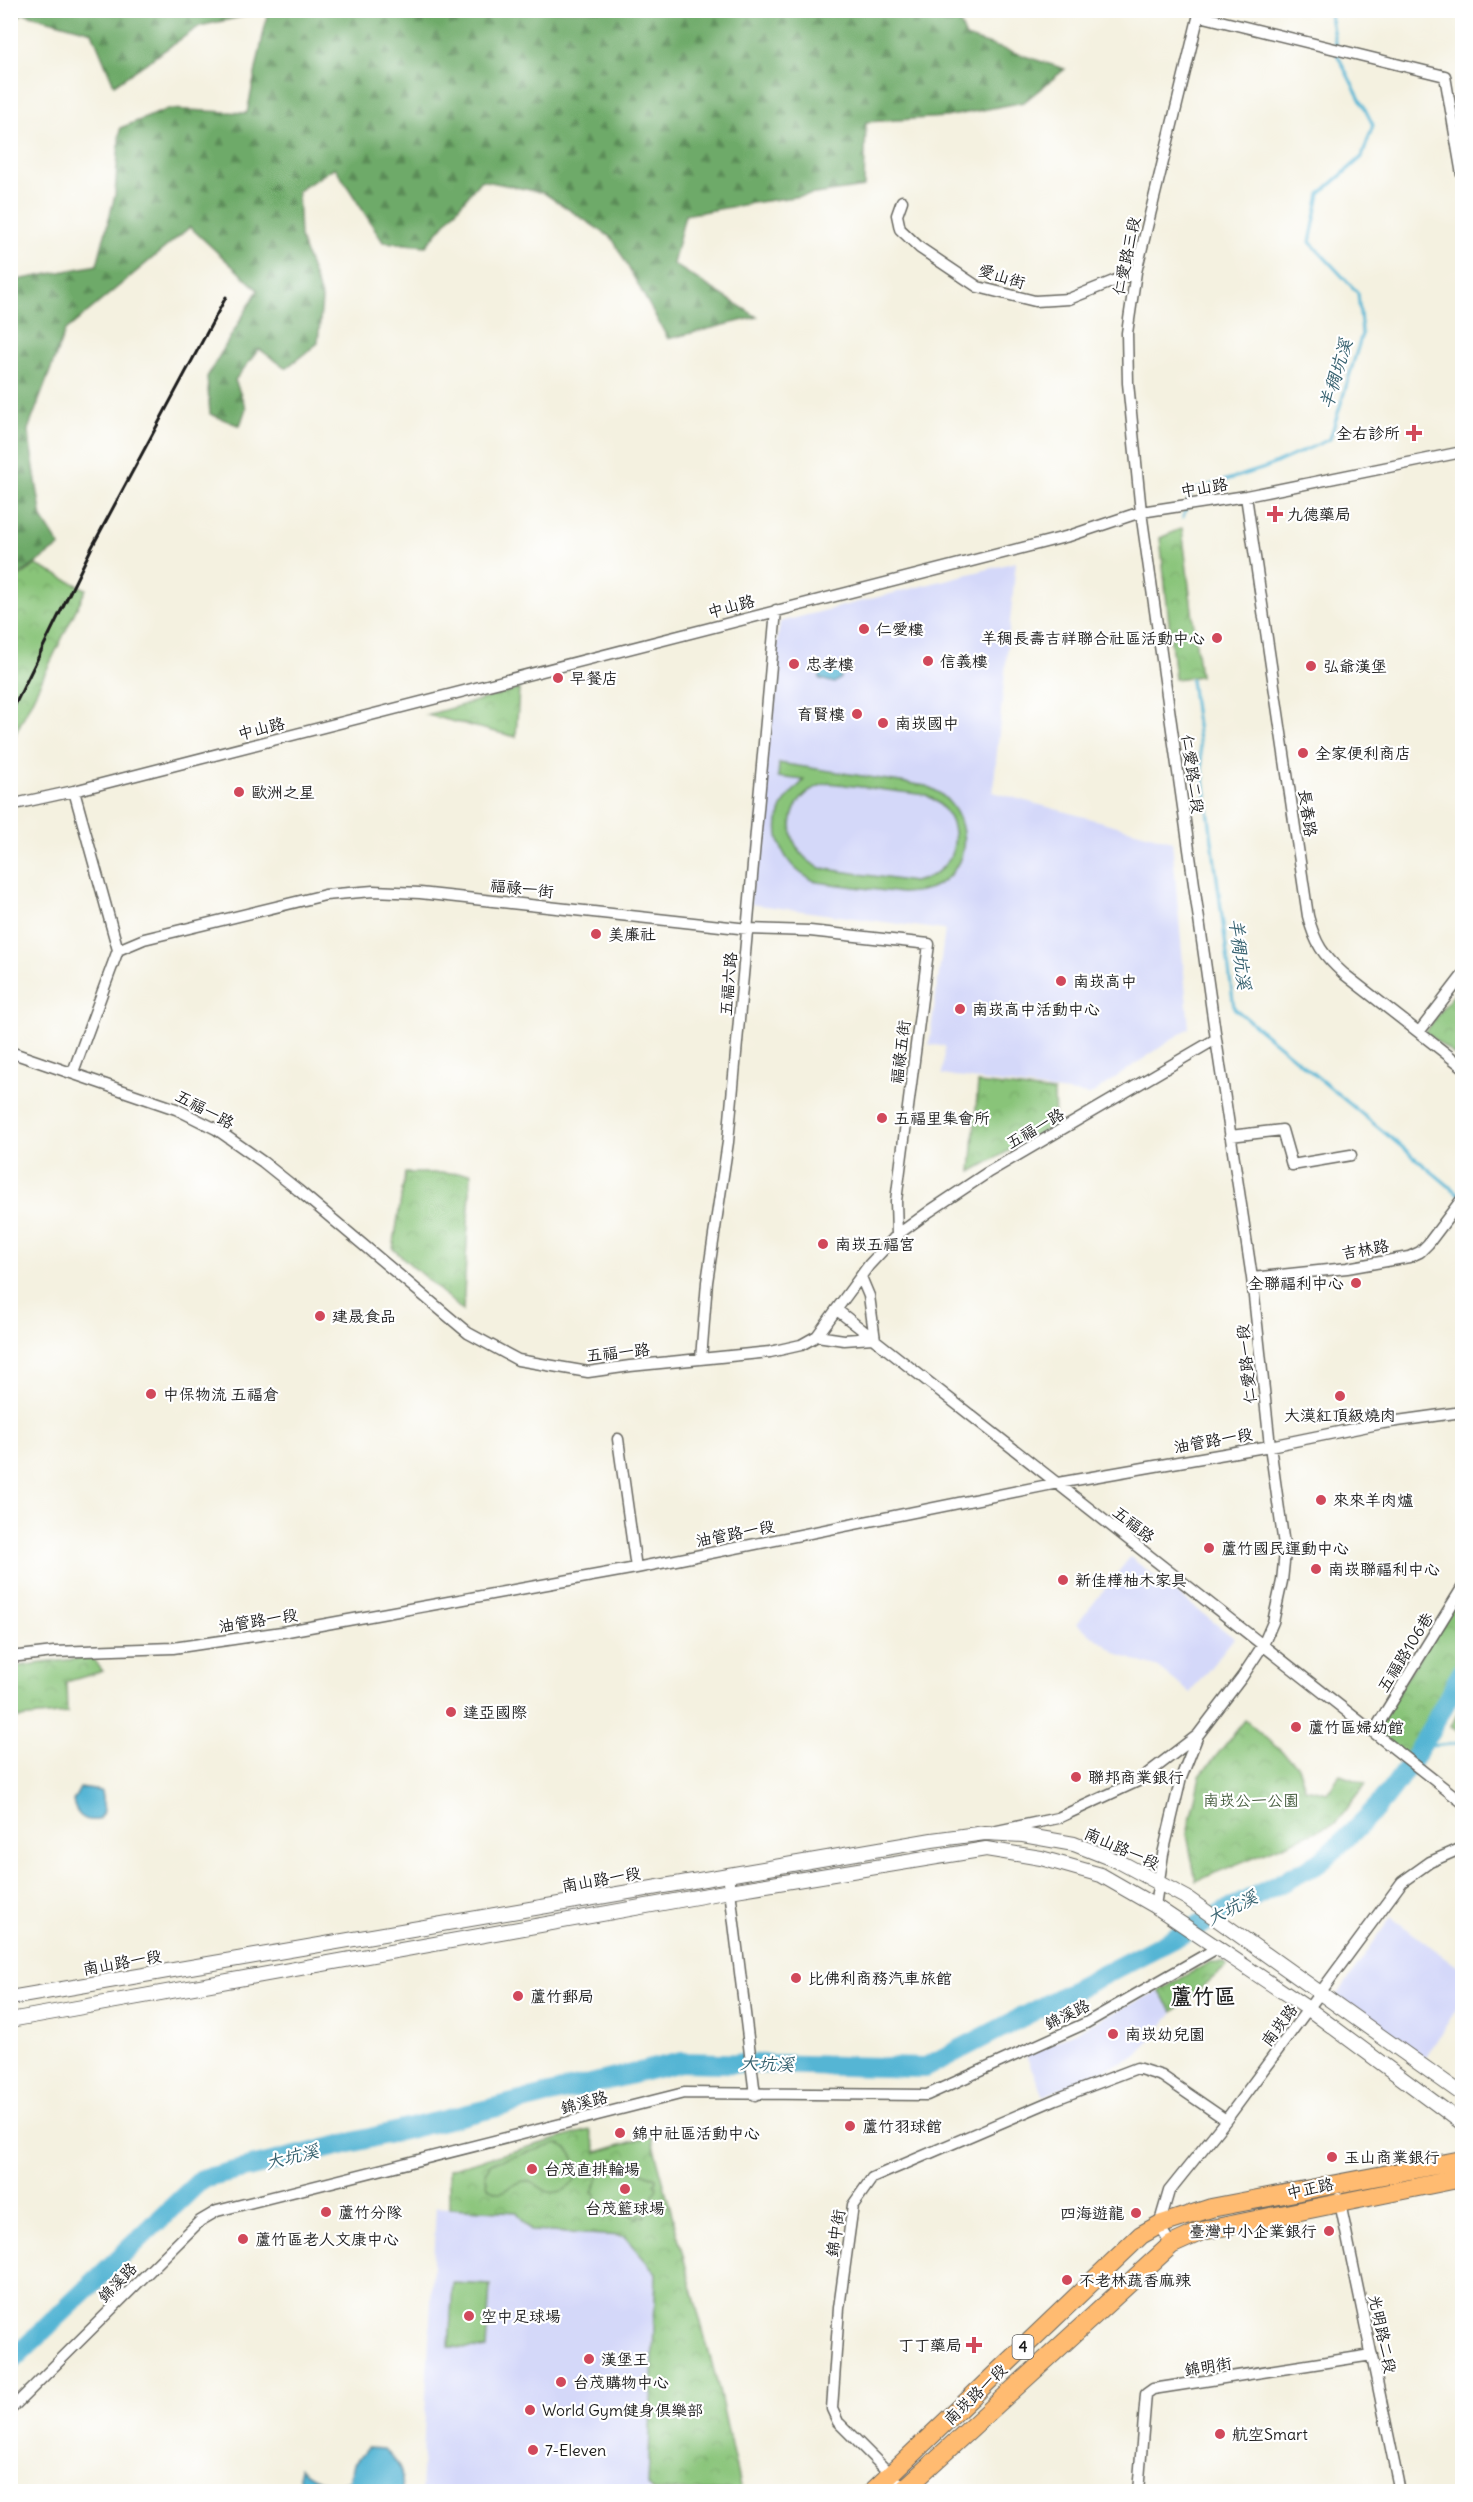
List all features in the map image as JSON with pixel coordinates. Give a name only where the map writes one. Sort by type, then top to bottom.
[{"type":"main road","name":"中正路","points":[[1159,2226],[1211,2208],[1336,2182],[1462,2160]]},
{"type":"main road","name":"中正路","points":[[1171,2245],[1202,2231],[1462,2178]]},
{"type":"main road","name":"南崁路一段","points":[[872,2492],[1141,2235],[1159,2226]]},
{"type":"main road","name":"南崁路一段","points":[[904,2490],[1171,2245]]},
{"type":"street","points":[[1200,13],[1445,76],[1462,175]]},
{"type":"street","name":"仁愛路三段","points":[[1141,512],[1127,357],[1127,333],[1136,272],[1200,13]]},
{"type":"street","name":"愛山街","points":[[902,201],[897,215],[900,229],[920,248],[978,287],[1035,301],[1069,299],[1136,272]]},
{"type":"street","name":"中山路","points":[[10,805],[531,676],[776,610],[1069,536],[1141,512],[1246,496],[1462,452]]},
{"type":"street","name":"長春路","points":[[1246,496],[1308,916],[1314,939],[1326,958],[1344,974],[1462,1066]]},
{"type":"street","name":"仁愛路二段","points":[[1141,512],[1216,1039]]},
{"type":"street","name":"五福六路","points":[[701,1359],[707,1282],[728,1142],[748,929],[762,741],[776,610]]},
{"type":"street","points":[[73,1072],[118,950],[74,791]]},
{"type":"street","name":"福祿一街","points":[[118,950],[144,939],[325,895],[373,891],[502,901],[748,929],[810,931],[929,944]]},
{"type":"street","name":"福祿五街","points":[[897,1236],[896,1200],[929,944]]},
{"type":"street","points":[[1419,1032],[1462,976]]},
{"type":"street","name":"仁愛路一段","points":[[1155,1906],[1163,1854],[1181,1778],[1198,1735],[1263,1645],[1274,1622],[1285,1552],[1270,1446],[1252,1278],[1216,1039]]},
{"type":"street","name":"五福一路","points":[[10,1052],[176,1108],[216,1129],[281,1176],[454,1324],[490,1347],[518,1360],[588,1372],[770,1352],[801,1345],[817,1336],[869,1265],[897,1236],[930,1210],[987,1173],[1216,1039]]},
{"type":"street","points":[[1230,1136],[1282,1130],[1292,1165],[1351,1155]]},
{"type":"street","name":"吉林路","points":[[1252,1278],[1347,1268],[1409,1257],[1420,1252],[1428,1244],[1460,1201]]},
{"type":"street","points":[[817,1336],[844,1340],[874,1339],[868,1296],[861,1277]]},
{"type":"street","name":"五福路","points":[[837,1310],[1462,1802]]},
{"type":"street","name":"油管路一段","points":[[10,1657],[54,1652],[173,1648],[217,1642],[636,1568],[1058,1483],[1270,1446],[1383,1423],[1462,1412]]},
{"type":"street","points":[[618,1439],[636,1568]]},
{"type":"street","name":"五福路106巷","points":[[1374,1731],[1462,1588]]},
{"type":"street","name":"仁愛路一段","points":[[985,1833],[1058,1818],[1138,1781],[1198,1735]]},
{"type":"street","name":"南山路一段","points":[[10,1998],[728,1874],[985,1833],[1023,1835],[1074,1844],[1120,1862],[1187,1898],[1321,1994]]},
{"type":"street","name":"南崁路","points":[[1159,2226],[1169,2191],[1310,2010],[1402,1882],[1430,1862],[1462,1848]]},
{"type":"street","name":"南山路一段","points":[[10,2020],[730,1891],[986,1849],[1041,1858],[1101,1875],[1214,1944]]},
{"type":"street","points":[[728,1874],[755,2095]]},
{"type":"street","points":[[470,1919],[473,1937]]},
{"type":"street","points":[[1214,1944],[1310,2010],[1462,2122]]},
{"type":"street","name":"錦溪路","points":[[10,2409],[200,2221],[217,2211],[684,2093],[927,2096],[1086,2023],[1214,1944]]},
{"type":"street","points":[[1321,1994],[1462,2094]]},
{"type":"street","name":"錦中街","points":[[904,2490],[891,2474],[838,2422],[832,2409],[839,2308],[853,2205],[872,2178],[1056,2099],[1137,2068],[1162,2076],[1226,2120]]},
{"type":"street","name":"光明路二段","points":[[1336,2182],[1400,2492]]},
{"type":"street","points":[[1159,2226],[1171,2245]]},
{"type":"street","name":"錦明街","points":[[1138,2492],[1146,2394],[1153,2390],[1372,2355]]},
{"type":"shaded area","points":[[1016,562],[993,792],[1172,841],[1189,1028],[1090,1095],[942,1075],[945,1046],[929,1045],[945,930],[750,904],[763,749],[780,622]]},
{"type":"shaded area","points":[[1130,1557],[1234,1638],[1190,1693],[1159,1668],[1119,1655],[1077,1624]]},
{"type":"shaded area","points":[[1391,1917],[1462,1970],[1462,2000],[1425,2059],[1334,2000]]},
{"type":"shaded area","name":"南崁幼兒園","points":[[1158,1991],[1173,2013],[1137,2056],[1044,2096],[1026,2056]]},
{"type":"shaded area","points":[[436,2207],[517,2212],[531,2231],[624,2235],[656,2273],[648,2484],[653,2491],[421,2492]]},
{"type":"green space","points":[[11,10],[955,11],[966,37],[1065,69],[1024,102],[946,117],[866,122],[864,187],[685,215],[673,264],[757,317],[668,339],[612,238],[544,193],[481,180],[426,246],[383,242],[335,167],[298,191],[300,237],[322,299],[318,343],[286,368],[259,349],[235,380],[246,408],[240,426],[210,414],[207,377],[258,290],[190,227],[65,331],[28,430],[42,518],[60,546],[11,581],[11,281],[97,265],[115,195],[120,128],[168,109],[247,113],[268,11],[200,26],[114,85],[92,32],[23,13],[11,24]]},
{"type":"green space","points":[[1182,528],[1200,676],[1175,679],[1160,538]]},
{"type":"green space","points":[[36,565],[86,589],[11,743],[11,583]]},
{"type":"green space","points":[[519,689],[516,737],[427,715]]},
{"type":"green space","points":[[779,763],[926,786],[940,794],[959,818],[963,832],[963,847],[959,862],[950,875],[937,885],[920,891],[901,893],[817,882],[806,877],[796,869],[783,851],[778,829],[783,805],[804,780],[778,777]],"holes":[[[829,783],[926,795],[940,805],[949,817],[954,830],[954,844],[950,857],[942,868],[929,877],[913,882],[820,868],[806,859],[797,848],[792,835],[795,809],[802,798],[814,789]]]},
{"type":"green space","points":[[1462,983],[1462,1061],[1425,1032]]},
{"type":"green space","points":[[978,1083],[1054,1092],[1055,1125],[971,1172]]},
{"type":"green space","points":[[405,1173],[471,1173],[463,1311],[393,1249]]},
{"type":"green space","points":[[1462,1588],[1462,1659],[1436,1703],[1430,1727],[1410,1760],[1374,1731]]},
{"type":"green space","points":[[91,1657],[103,1671],[66,1682],[67,1713],[11,1719],[11,1667]]},
{"type":"green space","points":[[1462,1704],[1462,1734],[1451,1727]]},
{"type":"green space","name":"南崁公一公園","points":[[1245,1720],[1298,1766],[1305,1788],[1327,1793],[1340,1775],[1366,1784],[1336,1823],[1196,1881],[1187,1834],[1200,1776]]},
{"type":"green space","points":[[1210,1962],[1223,1962],[1227,1966],[1173,2012],[1159,1991]]},
{"type":"green space","points":[[590,2130],[597,2152],[651,2136],[718,2386],[741,2491],[653,2491],[648,2485],[656,2273],[624,2236],[531,2231],[517,2212],[449,2208],[449,2169]]},
{"type":"green space","name":"台茂直排輪場","points":[[557,2144],[570,2152],[576,2165],[575,2179],[564,2190],[546,2191],[530,2181],[520,2182],[503,2192],[494,2191],[488,2187],[485,2172],[491,2163]]},
{"type":"green space","name":"台茂籃球場","points":[[613,2159],[656,2178],[654,2184],[657,2186],[644,2217],[639,2215],[637,2218],[595,2199],[596,2195],[592,2193],[607,2160],[612,2162]]},
{"type":"green space","name":"空中足球場","points":[[453,2283],[490,2285],[486,2349],[449,2347]]},
{"type":"water","points":[[824,666],[840,671],[841,678],[834,683],[820,679],[819,669]]},
{"type":"water","points":[[80,1788],[101,1791],[104,1811],[98,1820],[84,1819],[76,1810],[73,1801]]},
{"type":"water","points":[[367,2448],[384,2449],[393,2459],[401,2473],[402,2491],[299,2491],[299,2468],[323,2482],[349,2481],[354,2464]]},
{"type":"waterway","name":"羊稠坑溪","points":[[1329,10],[1336,47]]},
{"type":"waterway","name":"羊稠坑溪","points":[[1188,502],[1191,491],[1265,468],[1330,439],[1362,334],[1358,293],[1310,242],[1320,194],[1362,157],[1373,125],[1337,54]]},
{"type":"waterway","name":"羊稠坑溪","points":[[1183,517],[1186,508]]},
{"type":"waterway","name":"羊稠坑溪","points":[[1191,680],[1234,1008],[1461,1196]]},
{"type":"waterway","name":"大坑溪","points":[[10,2362],[202,2179],[681,2062],[924,2068],[1319,1863],[1385,1798],[1427,1736],[1462,1671]]},
{"type":"waterway","points":[[1419,1747],[1462,1743]]},
{"type":"railway","points":[[10,715],[92,547],[226,297]]},
{"type":"place","name":"全右診所","points":[[1414,433]]},
{"type":"place","name":"九德藥局","points":[[1275,514]]},
{"type":"place","name":"仁愛樓","points":[[864,629]]},
{"type":"place","name":"羊稠長壽吉祥聯合社區活動中心","points":[[1217,638]]},
{"type":"place","name":"信義樓","points":[[928,661]]},
{"type":"place","name":"忠孝樓","points":[[794,664]]},
{"type":"place","name":"弘爺漢堡","points":[[1311,666]]},
{"type":"place","name":"早餐店","points":[[558,678]]},
{"type":"place","name":"育賢樓","points":[[857,714]]},
{"type":"place","name":"南崁國中","points":[[883,723]]},
{"type":"place","name":"全家便利商店","points":[[1303,753]]},
{"type":"place","name":"歐洲之星","points":[[239,792]]},
{"type":"place","name":"美廉社","points":[[596,934]]},
{"type":"place","name":"南崁高中","points":[[1061,981]]},
{"type":"place","name":"南崁高中活動中心","points":[[960,1009]]},
{"type":"place","name":"五福里集會所","points":[[882,1118]]},
{"type":"place","name":"南崁五福宮","points":[[823,1244]]},
{"type":"place","name":"全聯福利中心","points":[[1356,1283]]},
{"type":"place","name":"建晟食品","points":[[320,1316]]},
{"type":"place","name":"中保物流 五福倉","points":[[151,1394]]},
{"type":"place","name":"大漠紅頂級燒肉","points":[[1340,1396]]},
{"type":"place","name":"來來羊肉爐","points":[[1321,1500]]},
{"type":"place","name":"蘆竹國民運動中心","points":[[1209,1548]]},
{"type":"place","name":"南崁聯福利中心","points":[[1316,1569]]},
{"type":"place","name":"新佳樺柚木家具","points":[[1063,1580]]},
{"type":"place","name":"達亞國際","points":[[451,1712]]},
{"type":"place","name":"蘆竹區婦幼館","points":[[1296,1727]]},
{"type":"place","name":"聯邦商業銀行","points":[[1076,1777]]},
{"type":"place","name":"比佛利商務汽車旅館","points":[[796,1978]]},
{"type":"place","name":"蘆竹郵局","points":[[518,1996]]},
{"type":"place","name":"南崁幼兒園","points":[[1113,2034]]},
{"type":"place","name":"蘆竹羽球館","points":[[850,2126]]},
{"type":"place","name":"錦中社區活動中心","points":[[620,2133]]},
{"type":"place","name":"玉山商業銀行","points":[[1332,2157]]},
{"type":"place","name":"台茂直排輪場","points":[[532,2169]]},
{"type":"place","name":"台茂籃球場","points":[[625,2189]]},
{"type":"place","name":"蘆竹分隊","points":[[326,2212]]},
{"type":"place","name":"四海遊龍","points":[[1136,2213]]},
{"type":"place","name":"臺灣中小企業銀行","points":[[1329,2231]]},
{"type":"place","name":"蘆竹區老人文康中心","points":[[243,2239]]},
{"type":"place","name":"不老林蔬香麻辣","points":[[1067,2280]]},
{"type":"place","name":"空中足球場","points":[[469,2316]]},
{"type":"place","name":"丁丁藥局","points":[[974,2345]]},
{"type":"place","name":"漢堡王","points":[[589,2359]]},
{"type":"place","name":"台茂購物中心","points":[[561,2382]]},
{"type":"place","name":"World Gym健身俱樂部","points":[[530,2410]]},
{"type":"place","name":"航空Smart","points":[[1220,2434]]},
{"type":"place","name":"7-Eleven","points":[[533,2450]]},
{"type":"district","name":"蘆竹區","points":[[1203,1996]]}]
